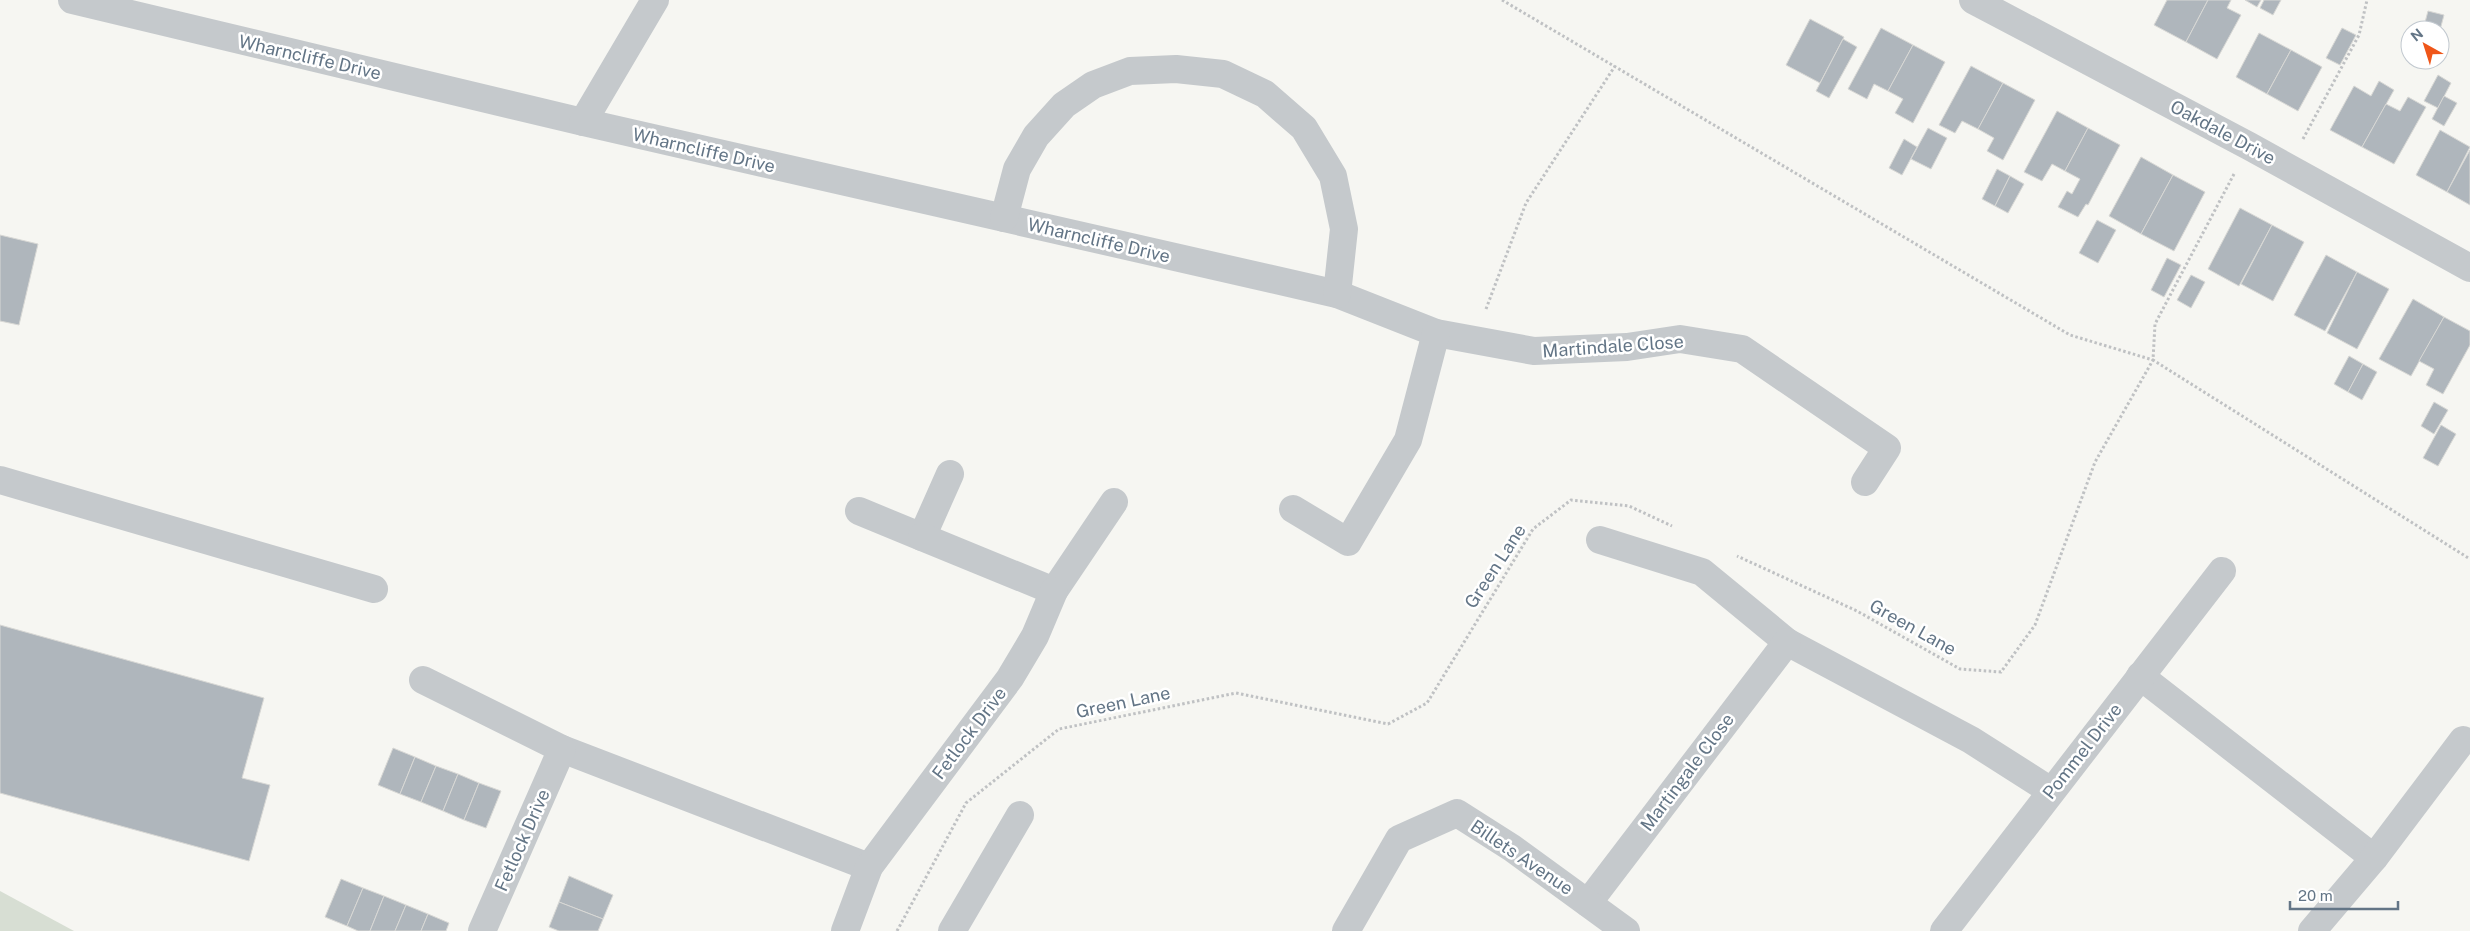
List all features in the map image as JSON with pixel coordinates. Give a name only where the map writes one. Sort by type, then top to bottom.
[{"type":"street","name":"Wharncliffe Drive","points":[[72,0],[583,122],[1338,294]]},
{"type":"street","points":[[583,122],[655,0]]},
{"type":"street","name":"Oakdale Drive","points":[[1973,0],[2249,146],[2470,268]]},
{"type":"street","points":[[1004,218],[1017,169],[1036,136],[1064,105],[1094,85],[1130,71],[1176,69],[1223,74],[1264,94],[1304,128],[1333,176],[1344,229],[1338,294]]},
{"type":"street","name":"Martindale Close","points":[[1338,294],[1436,333],[1534,351],[1628,347],[1680,339],[1742,349],[1887,448],[1866,482]]},
{"type":"street","points":[[1293,509],[1348,542],[1408,440],[1436,333]]},
{"type":"street","points":[[922,537],[950,474]]},
{"type":"street","points":[[0,480],[374,589]]},
{"type":"street","name":"Fetlock Drive","points":[[845,931],[869,867],[1010,678],[1035,636],[1054,591],[1114,502]]},
{"type":"street","points":[[859,511],[1054,591]]},
{"type":"street","points":[[1600,540],[1702,572],[1787,642],[1971,740],[2052,791]]},
{"type":"street","name":"Pommel Drive","points":[[1944,931],[2222,571]]},
{"type":"street","name":"Martingale Close","points":[[1588,903],[1787,642]]},
{"type":"street","points":[[2140,676],[2374,858]]},
{"type":"street","points":[[423,680],[562,749],[869,867]]},
{"type":"street","points":[[2314,929],[2374,858],[2463,740]]},
{"type":"street","name":"Fetlock Drive","points":[[482,931],[562,749]]},
{"type":"street","name":"Billets Avenue","points":[[1346,931],[1399,839],[1457,813],[1512,848],[1626,931]]},
{"type":"street","points":[[952,931],[1020,815]]},
{"type":"path","points":[[1502,0],[2070,335],[2154,360],[2470,559]]},
{"type":"path","points":[[2302,140],[2359,34],[2367,0]]},
{"type":"path","points":[[1474,340],[1526,203],[1615,66]]},
{"type":"path","points":[[2154,360],[2155,324],[2235,172]]},
{"type":"path","name":"Green Lane","points":[[1734,555],[1857,611],[1960,669],[2001,672],[2035,625],[2095,462],[2154,360]]},
{"type":"path","name":"Green Lane","points":[[897,931],[966,803],[1059,729],[1236,692],[1388,724],[1427,703],[1533,528],[1571,500],[1629,506],[1673,526]]},
{"type":"shaded area","points":[[0,891],[74,931],[0,931]]},
{"type":"building","points":[[2167,0],[2208,0],[2186,42],[2154,25]]},
{"type":"building","points":[[2208,0],[2231,0],[2227,8],[2241,15],[2217,59],[2186,42]]},
{"type":"building","points":[[2245,0],[2261,0],[2257,7]]},
{"type":"building","points":[[2264,0],[2281,0],[2273,15],[2260,8]]},
{"type":"building","points":[[2428,11],[2444,15],[2443,20],[2426,20]]},
{"type":"building","points":[[1810,19],[1844,37],[1820,83],[1786,65]]},
{"type":"building","points":[[1881,28],[1913,45],[1888,91],[1874,84],[1867,99],[1848,89]]},
{"type":"building","points":[[2342,28],[2356,35],[2340,65],[2326,58]]},
{"type":"building","points":[[2259,33],[2291,50],[2267,94],[2236,77]]},
{"type":"building","points":[[1843,39],[1857,47],[1829,98],[1816,91]]},
{"type":"building","points":[[1913,45],[1945,62],[1913,123],[1895,113],[1903,99],[1888,91]]},
{"type":"building","points":[[2291,50],[2322,67],[2298,111],[2267,94]]},
{"type":"building","points":[[1971,66],[2003,83],[1978,129],[1962,121],[1955,133],[1939,125]]},
{"type":"building","points":[[2438,75],[2451,83],[2438,108],[2424,101]]},
{"type":"building","points":[[2379,81],[2394,90],[2362,147],[2330,130],[2354,86],[2371,96]]},
{"type":"building","points":[[2003,83],[2035,100],[2003,160],[1987,151],[1994,138],[1978,129]]},
{"type":"building","points":[[2444,96],[2457,103],[2444,126],[2432,119]]},
{"type":"building","points":[[2408,97],[2426,107],[2394,164],[2362,147],[2386,104],[2400,111]]},
{"type":"building","points":[[2057,111],[2088,128],[2065,171],[2052,164],[2042,181],[2024,172]]},
{"type":"building","points":[[1928,128],[1947,138],[1931,169],[1911,159]]},
{"type":"building","points":[[2088,128],[2120,145],[2088,205],[2086,204],[2078,217],[2058,207],[2067,191],[2072,194],[2080,179],[2065,171]]},
{"type":"building","points":[[2440,130],[2470,147],[2447,192],[2416,175]]},
{"type":"building","points":[[1904,139],[1917,147],[1902,175],[1889,168]]},
{"type":"building","points":[[2470,150],[2470,205],[2447,192]]},
{"type":"building","points":[[2141,157],[2173,175],[2141,234],[2109,216]]},
{"type":"building","points":[[1997,169],[2010,176],[1995,206],[1982,199]]},
{"type":"building","points":[[2173,175],[2205,192],[2174,251],[2141,234]]},
{"type":"building","points":[[2010,176],[2024,184],[2008,213],[1995,206]]},
{"type":"building","points":[[2240,208],[2272,225],[2239,286],[2208,269]]},
{"type":"building","points":[[2097,220],[2116,230],[2098,263],[2079,253]]},
{"type":"building","points":[[2272,225],[2304,242],[2273,301],[2241,284]]},
{"type":"building","points":[[0,235],[38,244],[19,325],[0,321]]},
{"type":"building","points":[[2326,255],[2357,272],[2325,331],[2294,315]]},
{"type":"building","points":[[2167,258],[2181,265],[2164,297],[2151,290]]},
{"type":"building","points":[[2357,272],[2389,289],[2357,349],[2327,333]]},
{"type":"building","points":[[2191,275],[2205,282],[2191,308],[2177,300]]},
{"type":"building","points":[[2413,299],[2444,317],[2411,376],[2379,359]]},
{"type":"building","points":[[2444,317],[2470,331],[2470,345],[2443,394],[2426,385],[2434,369],[2419,361]]},
{"type":"building","points":[[2349,356],[2363,364],[2348,392],[2334,384]]},
{"type":"building","points":[[2363,364],[2377,372],[2362,400],[2348,392]]},
{"type":"building","points":[[2434,402],[2448,410],[2434,434],[2421,426]]},
{"type":"building","points":[[2441,425],[2456,434],[2438,466],[2423,458]]},
{"type":"building","points":[[0,625],[264,698],[242,778],[270,785],[249,861],[0,793]]},
{"type":"building","points":[[393,748],[415,757],[400,794],[378,785]]},
{"type":"building","points":[[415,757],[436,766],[421,802],[400,794]]},
{"type":"building","points":[[436,766],[458,774],[443,811],[421,802]]},
{"type":"building","points":[[458,774],[479,783],[464,820],[443,811]]},
{"type":"building","points":[[479,783],[501,791],[486,828],[464,820]]},
{"type":"building","points":[[569,876],[613,895],[603,919],[559,902]]},
{"type":"building","points":[[341,879],[363,888],[347,926],[325,917]]},
{"type":"building","points":[[363,888],[384,896],[370,931],[358,931],[347,926]]},
{"type":"building","points":[[384,896],[406,905],[395,931],[370,931]]},
{"type":"building","points":[[559,902],[603,919],[598,931],[559,931],[549,927]]},
{"type":"building","points":[[406,905],[428,914],[421,931],[395,931]]},
{"type":"building","points":[[428,914],[449,923],[446,931],[421,931]]}]
